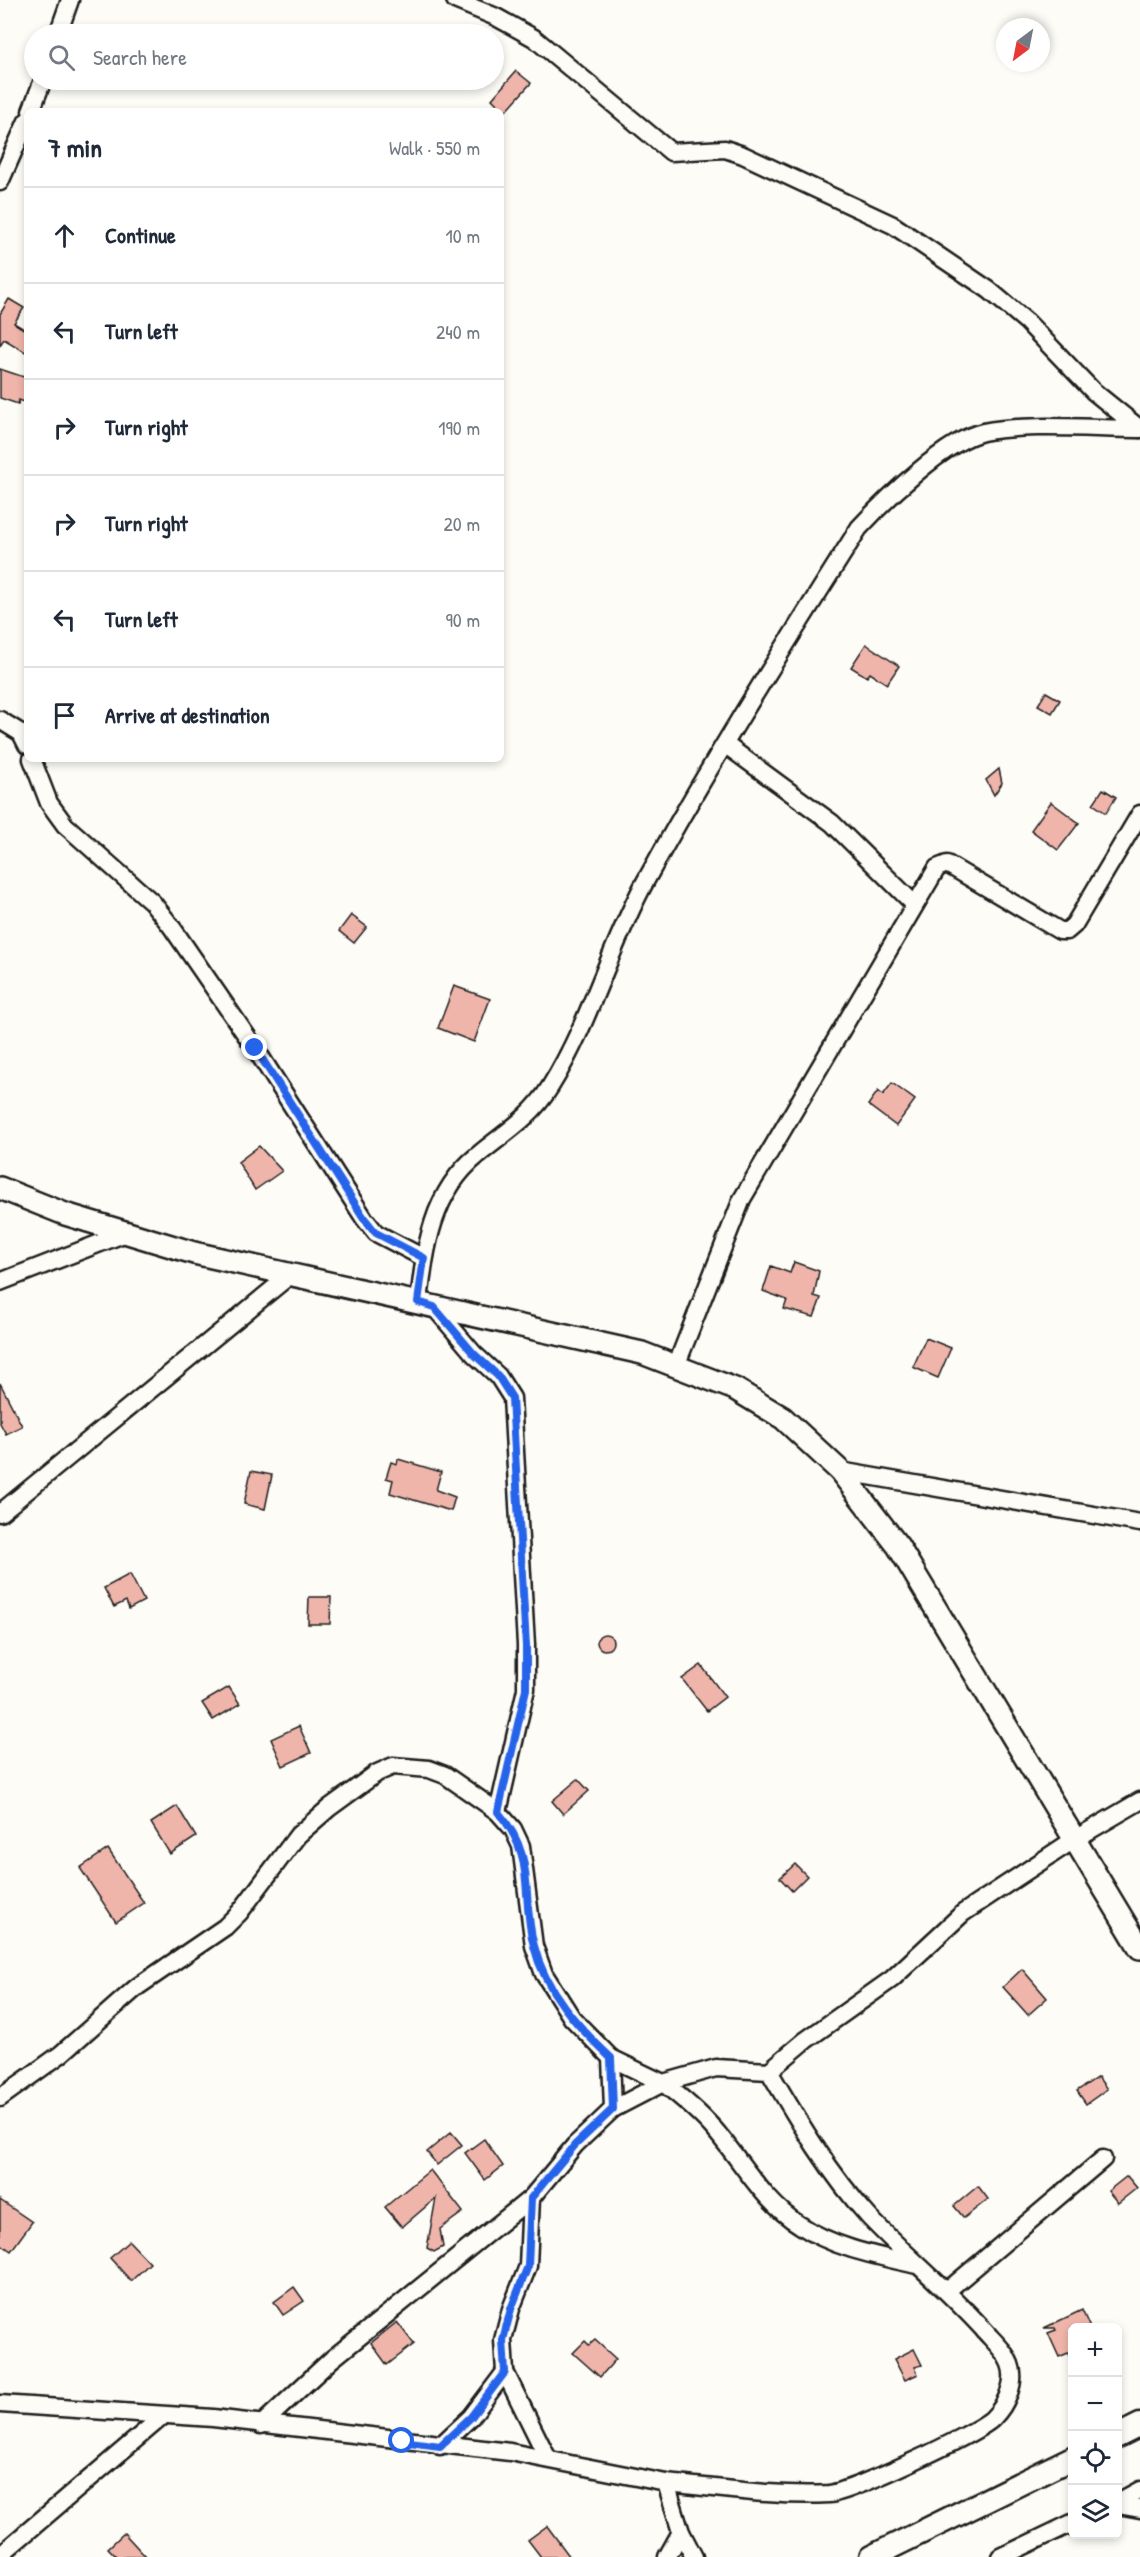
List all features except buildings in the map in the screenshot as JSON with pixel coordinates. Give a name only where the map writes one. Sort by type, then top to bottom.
[{"type":"main road","points":[[1122,2434],[1140,2426]]},
{"type":"main road","points":[[871,2557],[1068,2460]]},
{"type":"street","points":[[62,24],[70,0]]},
{"type":"street","points":[[455,0],[504,21],[534,38],[671,152],[712,149],[734,152],[893,225],[989,290],[1027,322],[1093,391],[1140,429]]},
{"type":"street","points":[[32,108],[39,90]]},
{"type":"street","points":[[0,182],[24,128]]},
{"type":"street","points":[[498,1812],[526,1689],[526,1646],[512,1398],[498,1376],[426,1305],[424,1258],[429,1231],[444,1194],[477,1156],[517,1127],[549,1088],[572,1048],[645,883],[726,745],[859,528],[884,501],[950,448],[981,433],[1006,430],[1140,429]]},
{"type":"street","points":[[0,720],[21,733],[24,739]]},
{"type":"street","points":[[726,745],[832,823],[914,904]]},
{"type":"street","points":[[33,762],[49,803],[64,825],[146,896],[171,926],[255,1048],[364,1218],[376,1233],[424,1258]]},
{"type":"street","points":[[676,1366],[742,1199],[937,868],[947,864],[1060,931],[1066,931],[1074,926],[1140,814]]},
{"type":"street","points":[[0,1188],[65,1214],[126,1233],[289,1276],[642,1353],[735,1389],[783,1418],[840,1471],[898,1546],[1140,1948]]},
{"type":"street","points":[[0,1282],[126,1233]]},
{"type":"street","points":[[0,1514],[289,1276]]},
{"type":"street","points":[[840,1471],[1140,1523]]},
{"type":"street","points":[[3,2090],[61,2054],[137,1987],[225,1927],[240,1912],[298,1835],[377,1773],[393,1766],[429,1769],[445,1775],[498,1812],[513,1829],[521,1846],[534,1946],[544,1974],[572,2018],[611,2058],[663,2083],[700,2114],[773,2202],[799,2225],[857,2250],[918,2266]]},
{"type":"street","points":[[261,2425],[332,2359],[531,2198],[575,2145],[613,2109],[663,2083],[716,2068],[769,2071],[806,2040],[892,1979],[963,1913],[1075,1839],[1140,1801]]},
{"type":"street","points":[[611,2058],[613,2109]]},
{"type":"street","points":[[0,2404],[213,2418],[440,2446],[510,2452],[666,2483],[800,2494],[831,2494],[855,2488],[985,2426],[1001,2408],[1009,2394],[1013,2378],[1011,2366],[1004,2352],[948,2290],[918,2266],[868,2216],[836,2177],[807,2136],[769,2071]]},
{"type":"street","points":[[948,2290],[1103,2158]]},
{"type":"street","points":[[531,2198],[528,2266],[511,2309],[503,2340],[505,2372],[548,2459]]},
{"type":"street","points":[[440,2446],[471,2417],[505,2372]]},
{"type":"street","points":[[0,2555],[163,2415]]},
{"type":"street","points":[[666,2483],[681,2532],[694,2557]]},
{"type":"street","points":[[1122,2501],[1140,2490]]},
{"type":"street","points":[[1122,2505],[1140,2508]]},
{"type":"street","points":[[1001,2557],[1068,2525]]},
{"type":"street","points":[[667,2557],[681,2532]]},
{"type":"route","points":[[255,1048],[364,1218],[376,1233],[424,1258],[418,1302],[434,1307],[474,1354],[498,1376],[512,1398],[526,1646],[526,1689],[525,1702],[498,1812],[513,1829],[521,1846],[534,1946],[544,1974],[572,2018],[611,2058],[613,2109],[575,2145],[531,2198],[528,2266],[511,2309],[503,2340],[505,2372],[471,2417],[440,2446],[402,2441]]}]
